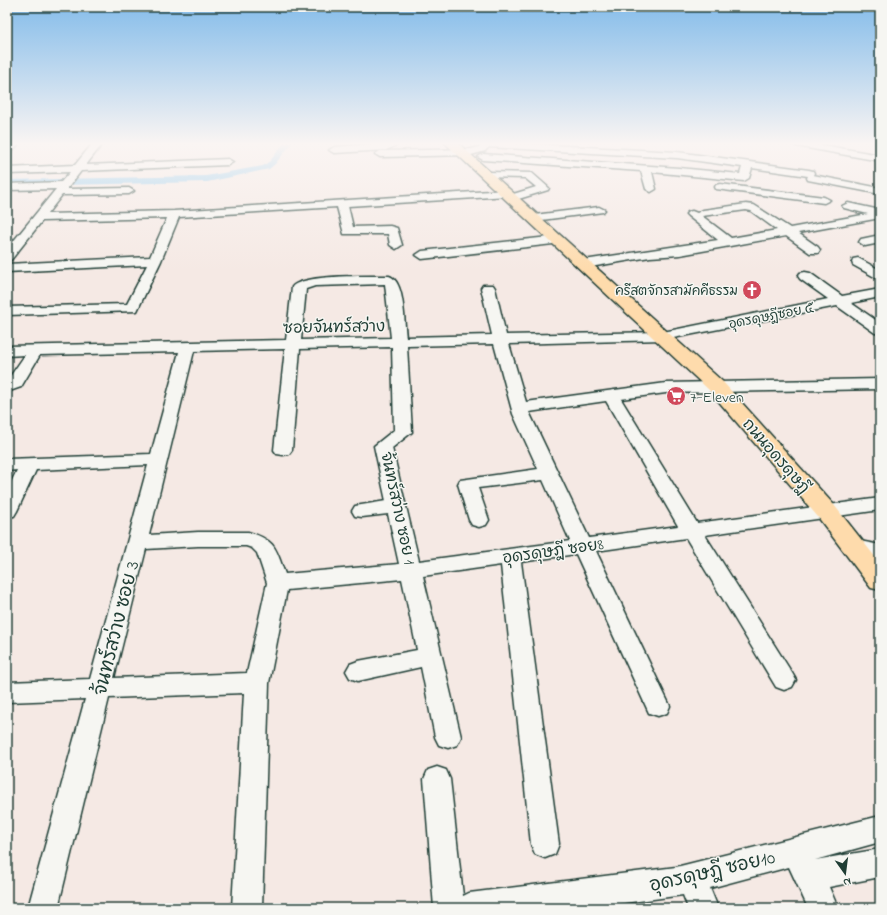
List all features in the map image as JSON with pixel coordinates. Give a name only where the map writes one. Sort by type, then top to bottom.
[{"type":"main road","name":"ถนนอุดรดุษฎี","points":[[500,186],[716,386],[826,511],[880,581]]},
{"type":"street","points":[[7,187],[65,186],[129,191]]},
{"type":"street","points":[[7,257],[65,186]]},
{"type":"street","points":[[38,218],[174,214],[342,203],[509,195],[544,188],[541,186]]},
{"type":"street","points":[[716,187],[826,204],[816,186]]},
{"type":"street","points":[[856,186],[880,191]]},
{"type":"street","points":[[342,203],[348,231],[390,230],[393,231],[396,245]]},
{"type":"street","points":[[728,242],[697,214],[746,206],[754,208],[814,250]]},
{"type":"street","points":[[848,206],[880,214]]},
{"type":"street","points":[[534,218],[598,210]]},
{"type":"street","points":[[7,311],[132,308],[156,261],[174,214]]},
{"type":"street","points":[[584,264],[650,253],[680,251],[880,214]]},
{"type":"street","points":[[865,242],[880,239]]},
{"type":"street","points":[[422,255],[558,240]]},
{"type":"street","points":[[7,268],[156,261]]},
{"type":"street","points":[[858,262],[880,276]]},
{"type":"street","points":[[805,276],[880,330]]},
{"type":"street","name":"จ้นทร์สว่าง ซอย 1","points":[[293,345],[299,287],[313,282],[386,280],[393,285],[399,342],[403,432],[383,446],[412,570],[448,737]]},
{"type":"street","points":[[488,288],[500,340],[520,408],[658,706]]},
{"type":"street","name":"อุดรดุษฎีซอย ๕","points":[[662,336],[880,293]]},
{"type":"street","name":"ซอยจันทร์สว่าง","points":[[7,352],[662,336]]},
{"type":"street","points":[[283,450],[293,345]]},
{"type":"street","name":"จ้นทร์สว่าง ซอย 3","points":[[43,908],[188,347]]},
{"type":"street","points":[[7,387],[15,384],[35,351]]},
{"type":"street","points":[[520,408],[666,388],[880,384]]},
{"type":"street","points":[[611,396],[643,452],[784,680]]},
{"type":"street","points":[[7,465],[159,459]]},
{"type":"street","points":[[7,511],[29,464]]},
{"type":"street","points":[[479,520],[467,484],[549,473]]},
{"type":"street","name":"อุดรดุษฎี ซอย8","points":[[278,583],[412,570],[880,504]]},
{"type":"street","points":[[362,511],[397,506]]},
{"type":"street","points":[[137,543],[198,539],[248,539],[259,543],[266,550],[278,583],[257,683],[247,908]]},
{"type":"street","points":[[855,547],[880,552]]},
{"type":"street","points":[[510,556],[545,844]]},
{"type":"street","points":[[358,671],[431,656]]},
{"type":"street","points":[[7,692],[257,683]]},
{"type":"street","points":[[437,779],[449,908]]},
{"type":"street","name":"อุดรดุษฎี ซอย10","points":[[469,908],[676,882],[880,829]]},
{"type":"street","points":[[796,851],[823,908]]},
{"type":"street","points":[[808,877],[880,863]]},
{"type":"street","points":[[692,878],[703,908]]},
{"type":"place","name":"ครีสตจักรสามัคคีธรรม","points":[[752,290]]},
{"type":"place","name":"7-Eleven","points":[[676,396]]}]
